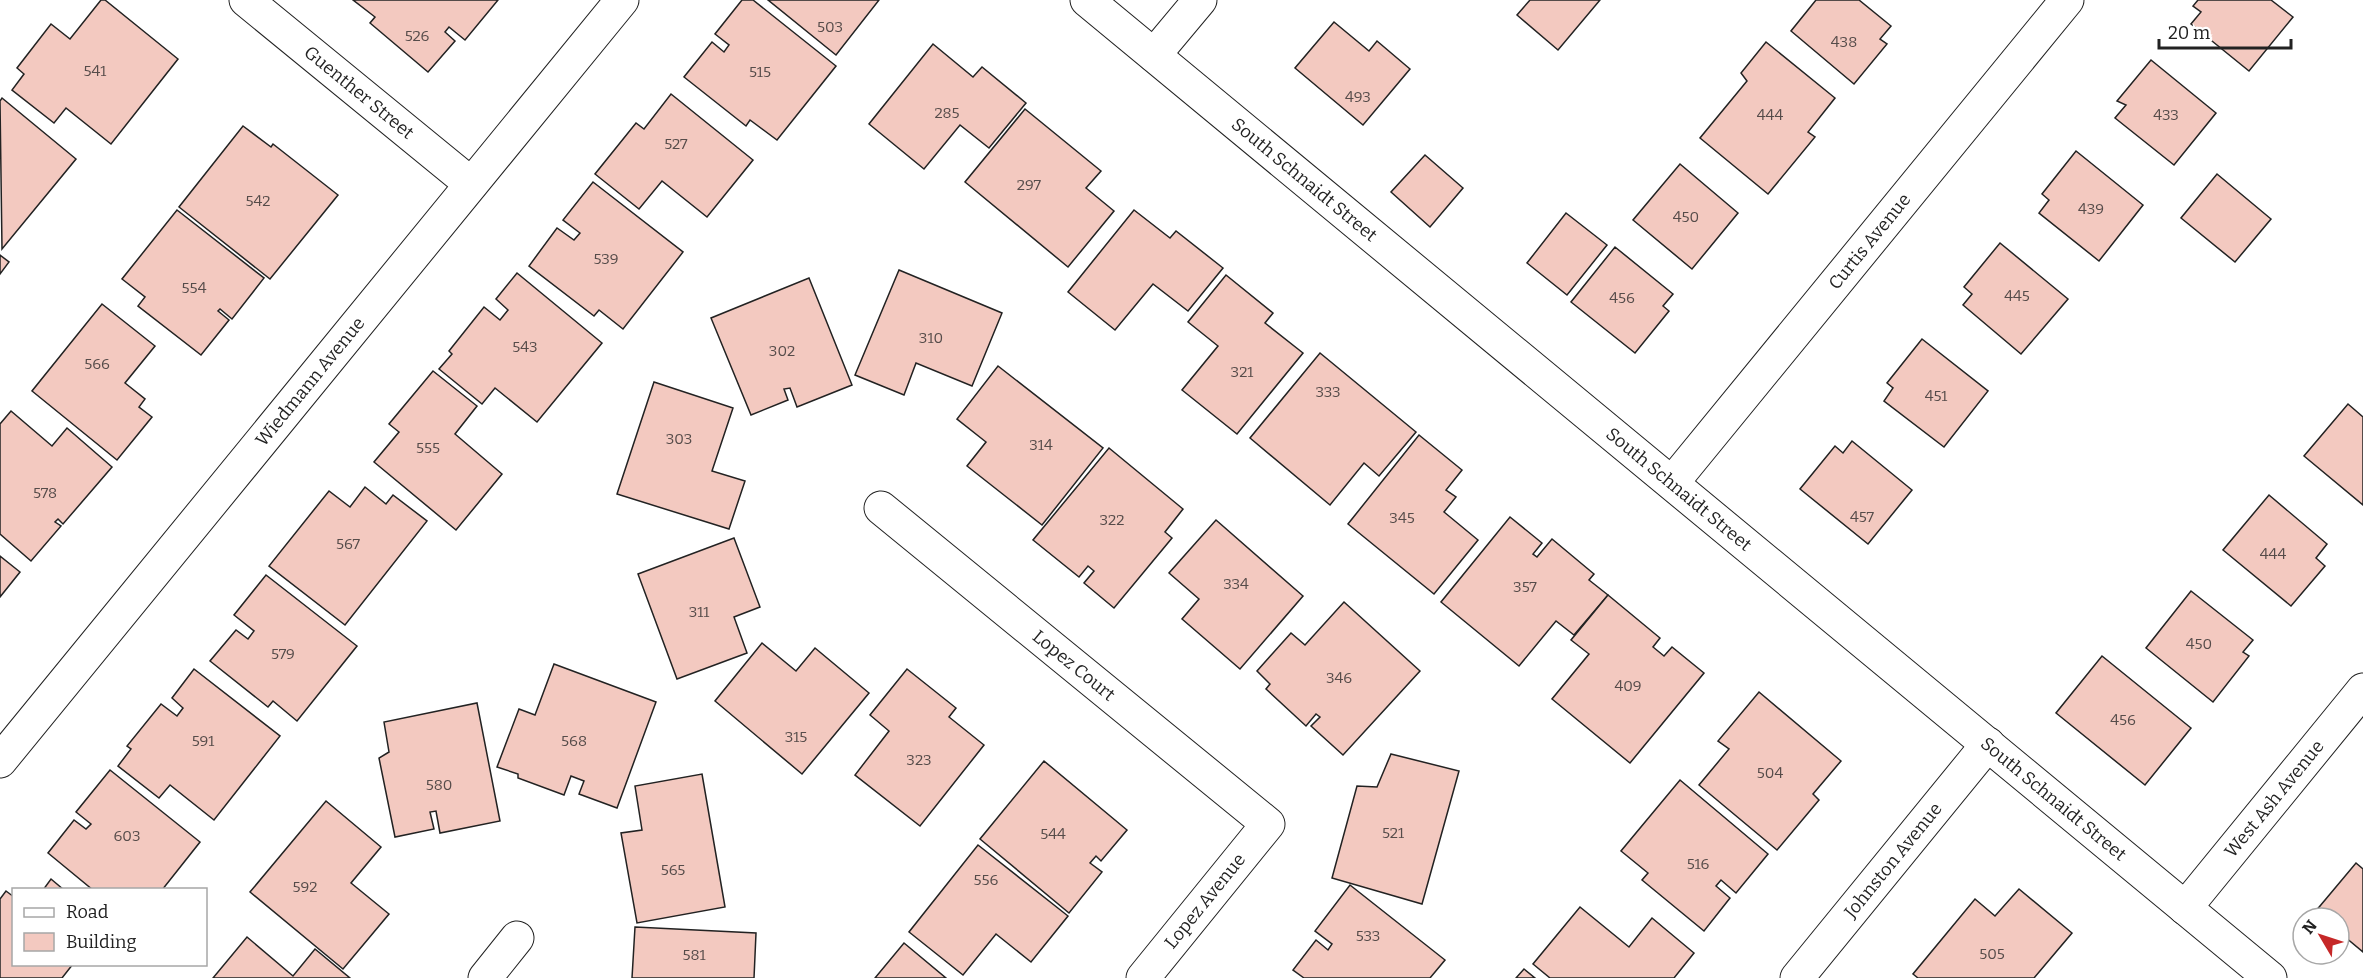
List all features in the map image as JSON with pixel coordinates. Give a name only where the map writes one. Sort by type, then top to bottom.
[{"type":"street","name":"Guenther Street","points":[[246,0],[471,184]]},
{"type":"street","name":"Wiedmann Avenue","points":[[0,761],[622,0]]},
{"type":"street","name":"South Schnaidt Street","points":[[1087,0],[2270,978]]},
{"type":"street","points":[[1154,55],[1200,0]]},
{"type":"street","name":"Curtis Avenue","points":[[1672,483],[2067,0]]},
{"type":"street","name":"Lopez Court","points":[[881,508],[1268,824]]},
{"type":"street","name":"West Ash Avenue","points":[[2186,908],[2363,690]]},
{"type":"street","name":"Johnston Avenue","points":[[1797,978],[1988,744]]},
{"type":"street","name":"Lopez Avenue","points":[[1143,978],[1268,824]]},
{"type":"street","points":[[484,978],[517,938]]},
{"type":"building","points":[[101,0],[105,0],[178,59],[111,144],[66,108],[54,123],[12,90],[24,74],[17,68],[51,24],[70,39]]},
{"type":"building","points":[[353,0],[498,0],[465,40],[449,27],[445,32],[455,41],[428,72],[370,23],[375,17]]},
{"type":"building","points":[[742,0],[753,0],[836,66],[777,140],[750,120],[746,126],[684,77],[712,42],[724,52],[729,45],[715,34]]},
{"type":"building","points":[[768,0],[879,0],[836,55]]},
{"type":"building","points":[[1530,0],[1600,0],[1558,50],[1517,15]]},
{"type":"building","points":[[1816,0],[1859,0],[1891,26],[1880,39],[1887,44],[1854,84],[1791,31]]},
{"type":"building","points":[[2198,0],[2271,0],[2293,17],[2249,71],[2191,24],[2201,12],[2193,6]]},
{"type":"building","points":[[1334,22],[1369,51],[1377,41],[1410,69],[1363,125],[1295,68]]},
{"type":"building","points":[[1766,42],[1835,98],[1808,132],[1815,137],[1768,194],[1700,138],[1747,81],[1741,73]]},
{"type":"building","points":[[933,44],[973,77],[982,67],[1026,103],[989,148],[960,125],[924,169],[869,124]]},
{"type":"building","points":[[2151,60],[2216,113],[2174,165],[2115,118],[2126,105],[2117,101]]},
{"type":"building","points":[[671,94],[753,160],[707,217],[662,181],[639,209],[595,174],[636,123],[644,129]]},
{"type":"building","points":[[2,98],[76,159],[2,249],[0,101]]},
{"type":"building","points":[[1025,109],[1101,171],[1086,188],[1114,211],[1068,267],[965,182]]},
{"type":"building","points":[[243,126],[271,147],[273,144],[338,195],[270,279],[179,207]]},
{"type":"building","points":[[2076,151],[2143,205],[2099,261],[2039,213],[2049,200],[2042,194]]},
{"type":"building","points":[[1425,155],[1463,188],[1430,227],[1391,192]]},
{"type":"building","points":[[1680,164],[1738,213],[1692,269],[1633,220]]},
{"type":"building","points":[[2217,174],[2271,219],[2235,262],[2181,218]]},
{"type":"building","points":[[593,182],[683,252],[623,329],[599,310],[594,316],[529,266],[557,228],[574,240],[580,233],[563,220]]},
{"type":"building","points":[[177,210],[264,278],[232,319],[220,309],[218,311],[229,320],[201,355],[138,306],[145,297],[122,279]]},
{"type":"building","points":[[1134,210],[1170,238],[1176,231],[1223,268],[1188,311],[1153,284],[1115,330],[1068,292]]},
{"type":"building","points":[[1566,213],[1607,245],[1567,295],[1527,263]]},
{"type":"building","points":[[2000,243],[2068,299],[2021,354],[1963,305],[1972,294],[1964,287]]},
{"type":"building","points":[[1615,247],[1673,294],[1663,306],[1669,311],[1635,353],[1571,302]]},
{"type":"building","points":[[0,255],[9,262],[0,274]]},
{"type":"building","points":[[899,270],[1002,313],[972,386],[916,363],[904,395],[855,375]]},
{"type":"building","points":[[517,273],[602,343],[537,422],[495,388],[482,404],[439,369],[452,354],[449,351],[484,307],[500,320],[508,310],[496,299]]},
{"type":"building","points":[[1226,275],[1273,313],[1265,323],[1303,353],[1237,434],[1182,390],[1218,346],[1188,322]]},
{"type":"building","points":[[809,278],[852,385],[797,407],[790,388],[784,389],[788,400],[751,415],[711,318]]},
{"type":"building","points":[[102,304],[155,346],[125,383],[145,399],[139,407],[152,417],[117,460],[32,391]]},
{"type":"building","points":[[1922,339],[1988,391],[1944,447],[1884,401],[1893,388],[1887,383]]},
{"type":"building","points":[[1320,353],[1416,432],[1379,476],[1364,463],[1330,505],[1250,438]]},
{"type":"building","points":[[998,366],[1103,448],[1042,525],[967,466],[986,442],[957,419]]},
{"type":"building","points":[[433,371],[477,406],[455,434],[502,474],[456,530],[374,462],[399,432],[389,424]]},
{"type":"building","points":[[654,382],[733,408],[712,471],[745,481],[729,529],[617,494]]},
{"type":"building","points":[[2348,404],[2363,417],[2363,505],[2304,456]]},
{"type":"building","points":[[11,411],[52,446],[67,428],[112,467],[63,524],[58,519],[55,522],[61,526],[31,561],[0,534],[0,424]]},
{"type":"building","points":[[1419,435],[1462,470],[1446,490],[1456,497],[1444,512],[1478,540],[1434,594],[1348,524]]},
{"type":"building","points":[[1852,441],[1912,490],[1868,544],[1800,489],[1835,446],[1843,453]]},
{"type":"building","points":[[1109,448],[1183,509],[1165,532],[1172,538],[1114,608],[1084,583],[1094,571],[1088,566],[1079,577],[1033,540]]},
{"type":"building","points":[[365,487],[386,504],[393,495],[427,521],[345,625],[269,566],[329,491],[350,507]]},
{"type":"building","points":[[2269,495],[2327,544],[2316,558],[2325,566],[2291,606],[2223,550]]},
{"type":"building","points":[[1510,517],[1542,543],[1533,554],[1537,557],[1552,539],[1594,574],[1589,580],[1608,595],[1574,635],[1556,621],[1519,666],[1441,602]]},
{"type":"building","points":[[1216,520],[1303,596],[1240,669],[1182,619],[1199,599],[1169,573]]},
{"type":"building","points":[[734,538],[760,607],[734,617],[747,653],[677,679],[638,574]]},
{"type":"building","points":[[0,556],[20,572],[0,597]]},
{"type":"building","points":[[266,575],[357,646],[297,721],[273,701],[268,707],[210,661],[236,630],[248,639],[254,631],[234,615]]},
{"type":"building","points":[[2191,591],[2253,640],[2243,652],[2249,656],[2213,702],[2146,648]]},
{"type":"building","points":[[1608,595],[1660,638],[1653,647],[1664,656],[1672,647],[1704,673],[1630,763],[1552,699],[1589,654],[1571,640]]},
{"type":"building","points":[[1344,602],[1420,671],[1343,755],[1311,726],[1320,717],[1316,714],[1306,726],[1266,689],[1270,684],[1257,671],[1291,633],[1305,645]]},
{"type":"building","points":[[762,643],[796,671],[815,648],[869,693],[802,774],[715,701]]},
{"type":"building","points":[[2102,656],[2191,728],[2145,785],[2056,713]]},
{"type":"building","points":[[554,664],[656,702],[617,808],[579,794],[584,781],[571,776],[564,795],[518,778],[518,774],[497,767],[519,709],[535,715]]},
{"type":"building","points":[[194,669],[280,736],[214,820],[170,785],[159,798],[118,766],[131,749],[127,746],[161,704],[177,716],[183,708],[172,698]]},
{"type":"building","points":[[907,669],[956,708],[949,717],[984,745],[920,826],[855,775],[889,731],[870,715]]},
{"type":"building","points":[[1759,692],[1841,761],[1813,794],[1819,800],[1777,850],[1699,785],[1729,749],[1718,741]]},
{"type":"building","points":[[477,703],[500,821],[440,833],[436,811],[430,812],[434,829],[395,837],[379,758],[389,752],[384,722]]},
{"type":"building","points":[[1391,754],[1459,771],[1422,904],[1332,878],[1357,786],[1377,787]]},
{"type":"building","points":[[1044,761],[1127,830],[1101,861],[1096,856],[1090,863],[1102,872],[1069,913],[980,839]]},
{"type":"building","points":[[110,770],[200,842],[164,888],[91,888],[48,853],[74,820],[86,829],[91,824],[76,812]]},
{"type":"building","points":[[702,774],[725,907],[637,923],[621,833],[642,830],[635,786]]},
{"type":"building","points":[[1680,780],[1768,854],[1736,893],[1721,880],[1716,886],[1730,898],[1704,931],[1642,880],[1648,873],[1621,851]]},
{"type":"building","points":[[326,801],[381,847],[351,883],[389,914],[343,969],[250,892]]},
{"type":"building","points":[[978,845],[1068,916],[1031,962],[996,934],[963,975],[909,932]]},
{"type":"building","points":[[2356,863],[2363,869],[2363,952],[2351,942],[2351,906],[2320,906]]},
{"type":"building","points":[[51,879],[62,888],[44,888]]},
{"type":"building","points":[[1350,885],[1445,960],[1430,978],[1304,978],[1293,970],[1316,940],[1328,950],[1332,944],[1315,931]]},
{"type":"building","points":[[2019,889],[2072,933],[2034,978],[1918,978],[1913,974],[1975,899],[1995,916]]},
{"type":"building","points":[[6,891],[12,896],[12,966],[71,966],[62,978],[0,978],[0,899]]},
{"type":"building","points":[[1580,907],[1629,947],[1652,918],[1694,953],[1674,978],[1550,978],[1533,964]]},
{"type":"building","points":[[635,927],[756,933],[754,978],[632,978]]},
{"type":"building","points":[[247,937],[293,976],[315,949],[350,978],[213,978]]},
{"type":"building","points":[[904,943],[946,978],[875,978]]},
{"type":"building","points":[[1524,969],[1535,978],[1516,978]]}]
